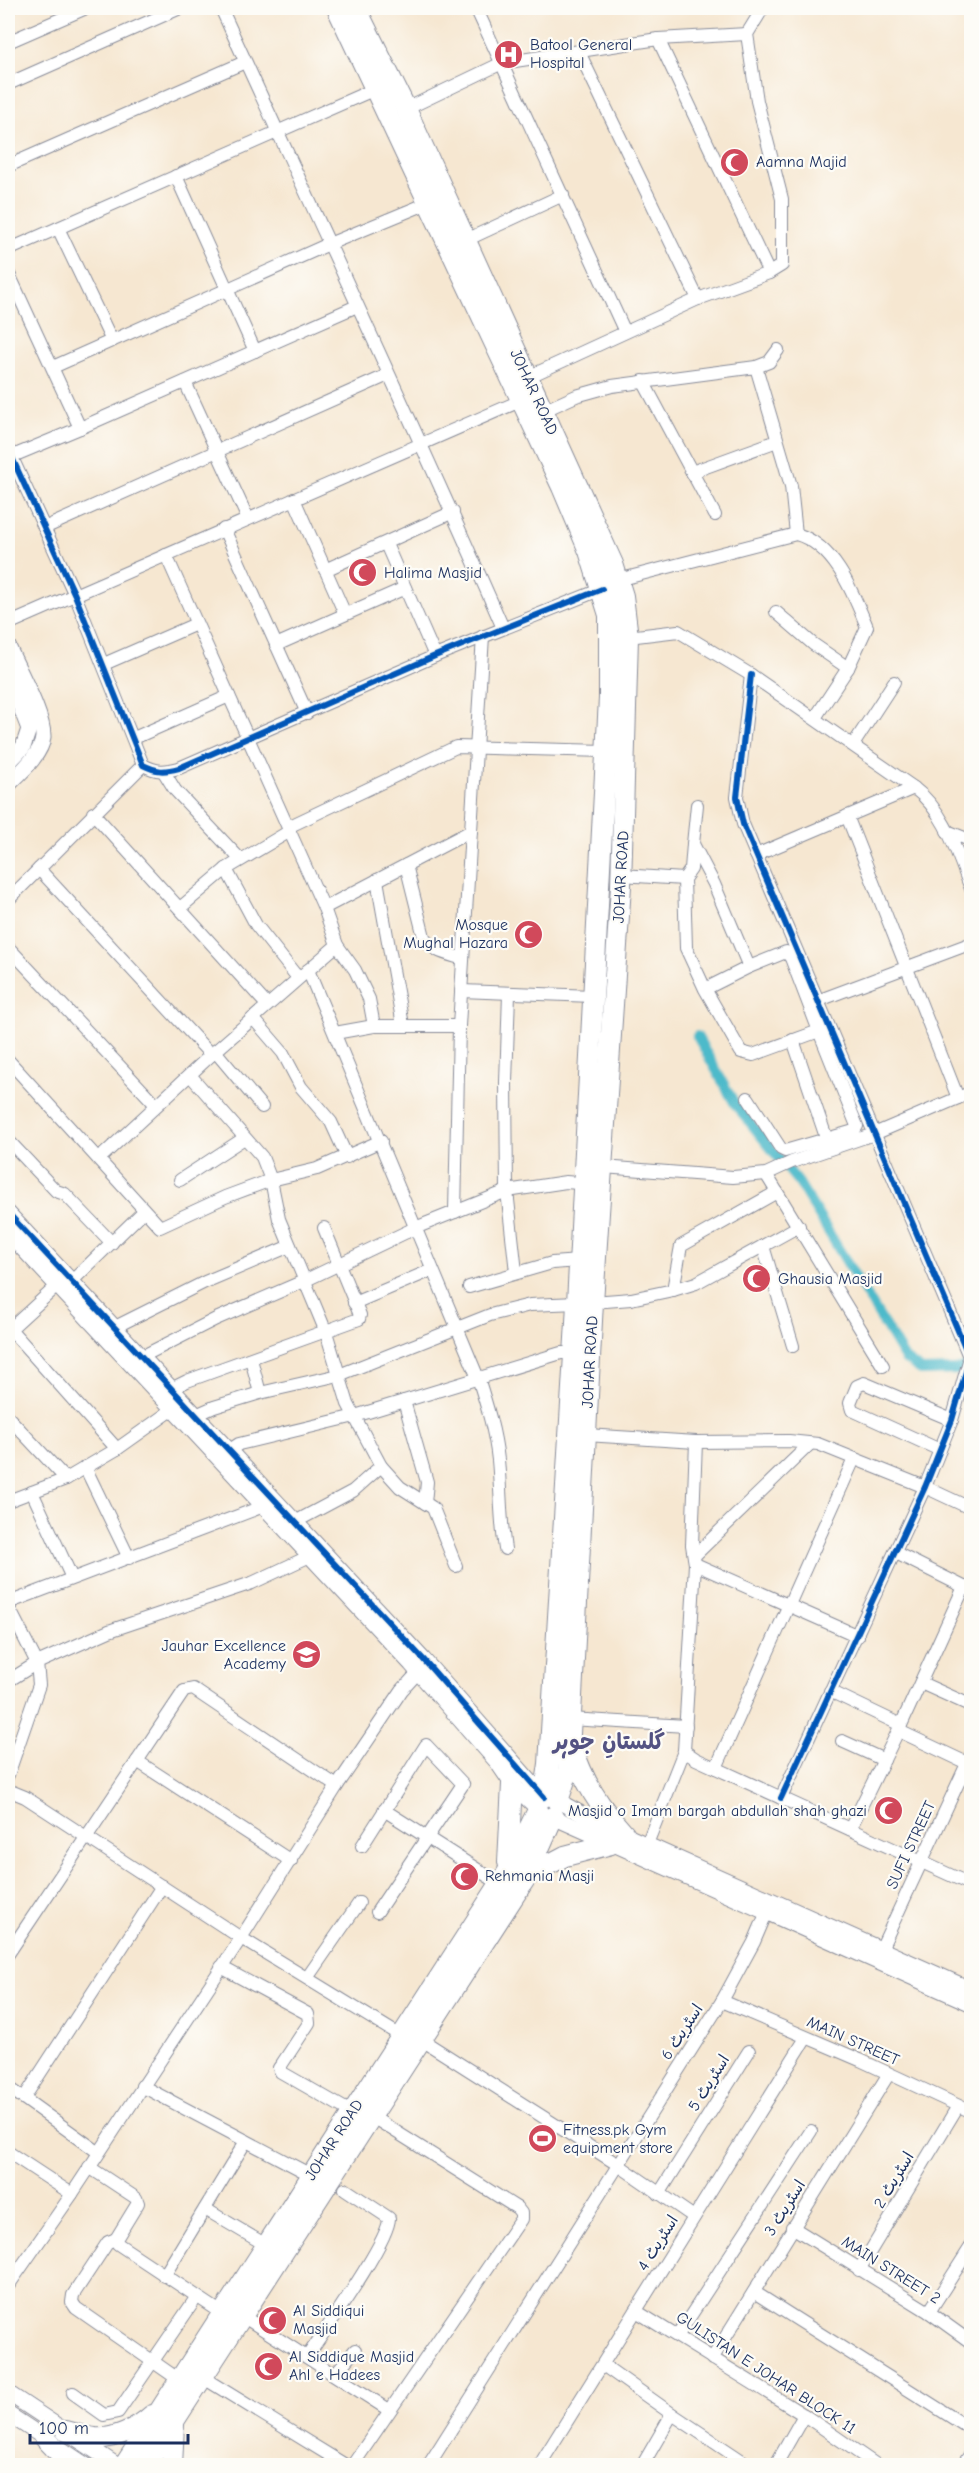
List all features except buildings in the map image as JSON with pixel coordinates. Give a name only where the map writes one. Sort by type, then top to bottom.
[{"type":"main road","name":"JOHAR ROAD","points":[[145,2466],[167,2415],[178,2379],[231,2314],[361,2114],[401,2036],[503,1879],[567,1771],[586,1435],[585,1303],[621,875],[628,637],[623,596],[610,585],[566,498],[337,8]]},
{"type":"main road","name":"JOHAR ROAD","points":[[124,2466],[202,2377],[266,2245],[311,2175],[422,2040],[527,1876],[546,1807],[574,1353],[585,1303],[579,1261],[596,1178],[593,996],[609,698],[609,615],[613,564],[464,241],[406,109],[356,8]]},
{"type":"main road","points":[[527,1876],[565,1856],[618,1839],[590,1789],[570,1729]]},
{"type":"main road","points":[[503,1879],[512,1784]]},
{"type":"main road","points":[[66,2431],[96,2438],[119,2434],[167,2415],[172,2466]]},
{"type":"main road","points":[[45,2438],[72,2466]]},
{"type":"street","points":[[8,42],[86,8]]},
{"type":"street","points":[[8,84],[180,8]]},
{"type":"street","points":[[221,8],[388,375],[422,442],[503,628]]},
{"type":"street","points":[[476,8],[625,332]]},
{"type":"street","points":[[528,377],[698,299],[769,273],[778,268],[783,261],[782,199],[757,101],[747,34],[763,8]]},
{"type":"street","points":[[406,109],[502,63],[658,39],[747,34]]},
{"type":"street","points":[[658,39],[769,273]]},
{"type":"street","points":[[579,52],[698,299]]},
{"type":"street","points":[[8,166],[245,62]]},
{"type":"street","points":[[8,250],[375,89]]},
{"type":"street","points":[[176,176],[255,351]]},
{"type":"street","points":[[464,241],[563,195]]},
{"type":"street","points":[[53,367],[329,244],[428,203]]},
{"type":"street","points":[[58,228],[112,341]]},
{"type":"street","points":[[8,272],[81,428]]},
{"type":"street","points":[[143,765],[75,595],[9,454],[81,428],[357,306]]},
{"type":"street","points":[[543,411],[576,396],[612,386],[756,367],[769,362],[778,350]]},
{"type":"street","points":[[756,367],[791,486],[796,534]]},
{"type":"street","points":[[44,528],[388,375]]},
{"type":"street","points":[[643,381],[715,515]]},
{"type":"street","points":[[185,382],[248,519]]},
{"type":"street","points":[[8,624],[520,401]]},
{"type":"street","points":[[692,472],[777,441]]},
{"type":"street","points":[[294,499],[345,614]]},
{"type":"street","points":[[325,570],[453,513]]},
{"type":"street","points":[[224,530],[307,713]]},
{"type":"street","points":[[164,772],[307,713],[435,656],[610,585],[796,534],[811,538],[834,562],[852,591],[867,627],[848,668],[815,718]]},
{"type":"street","points":[[386,544],[435,656]]},
{"type":"street","points":[[166,555],[324,908],[337,945],[355,969],[369,999],[374,1026]]},
{"type":"street","points":[[276,645],[405,588]]},
{"type":"street","points":[[776,612],[813,644],[848,668]]},
{"type":"street","points":[[104,664],[196,624]]},
{"type":"street","points":[[628,637],[678,631],[751,675],[914,788],[927,798],[947,831],[972,891]]},
{"type":"street","points":[[455,1212],[459,1026],[483,636]]},
{"type":"street","points":[[8,646],[14,680],[29,729],[24,747],[8,764]]},
{"type":"street","points":[[751,675],[737,797],[743,824],[968,1354],[968,1365],[952,1420],[925,1487],[858,1636],[781,1797]]},
{"type":"street","points":[[8,785],[32,761],[43,739],[39,717],[14,680]]},
{"type":"street","points":[[853,745],[894,682]]},
{"type":"street","points":[[134,738],[229,696]]},
{"type":"street","points":[[180,908],[226,869],[289,829],[456,747],[606,751]]},
{"type":"street","points":[[143,765],[164,772],[176,790],[240,859]]},
{"type":"street","points":[[8,900],[143,765]]},
{"type":"street","points":[[756,855],[914,788]]},
{"type":"street","points":[[697,805],[691,869],[684,879],[686,948],[705,989],[741,1052],[753,1055],[819,1031]]},
{"type":"street","points":[[93,813],[267,1005]]},
{"type":"street","points":[[847,816],[958,1098]]},
{"type":"street","points":[[324,908],[471,831]]},
{"type":"street","points":[[947,831],[972,841]]},
{"type":"street","points":[[693,844],[714,884],[749,967]]},
{"type":"street","points":[[406,865],[428,944],[438,951],[463,958]]},
{"type":"street","points":[[39,869],[262,1107]]},
{"type":"street","points":[[226,869],[256,925],[303,974],[334,1034],[381,1141],[478,1378],[493,1428],[498,1463],[500,1517],[505,1549]]},
{"type":"street","points":[[621,875],[684,879]]},
{"type":"street","points":[[377,880],[403,1025]]},
{"type":"street","points":[[817,1001],[972,943]]},
{"type":"street","points":[[99,1159],[213,1053],[337,945]]},
{"type":"street","points":[[8,947],[156,1105]]},
{"type":"street","points":[[705,989],[783,952],[789,954],[857,1126],[854,1131],[827,1140],[789,1151],[781,1149],[748,1098]]},
{"type":"street","points":[[461,991],[593,996]]},
{"type":"street","points":[[509,994],[506,1082],[507,1191],[516,1272]]},
{"type":"street","points":[[253,1018],[283,1053],[301,1087],[331,1122],[347,1157]]},
{"type":"street","points":[[334,1034],[374,1026],[459,1026]]},
{"type":"street","points":[[793,1040],[827,1140]]},
{"type":"street","points":[[8,1060],[160,1227],[225,1197],[271,1180],[317,1169],[381,1141]]},
{"type":"street","points":[[190,1075],[243,1139],[262,1157],[271,1180],[279,1218],[326,1332],[348,1404],[381,1466],[400,1487],[433,1508],[456,1566]]},
{"type":"street","points":[[141,1357],[216,1319],[304,1281],[415,1228],[507,1191],[596,1178],[733,1177],[771,1172],[792,1162],[874,1134],[972,1092]]},
{"type":"street","points":[[180,1180],[243,1139]]},
{"type":"street","points":[[8,1140],[56,1191],[65,1194],[112,1243]]},
{"type":"street","points":[[771,1172],[777,1192],[883,1366]]},
{"type":"street","points":[[673,1290],[681,1246],[777,1192]]},
{"type":"street","points":[[117,1449],[9,1330],[112,1243],[144,1211]]},
{"type":"street","points":[[8,1213],[64,1284],[172,1410],[224,1454],[295,1522],[546,1807]]},
{"type":"street","points":[[196,1415],[260,1393],[339,1375],[458,1330],[490,1315],[530,1305],[631,1299],[696,1283],[799,1226]]},
{"type":"street","points":[[171,1389],[187,1381],[359,1319],[360,1315],[324,1228]]},
{"type":"street","points":[[8,1233],[113,1328],[196,1415],[264,1506],[310,1556],[423,1668],[512,1784],[546,1807],[618,1839],[766,1914],[972,2004]]},
{"type":"street","points":[[113,1328],[205,1282],[290,1246]]},
{"type":"street","points":[[763,1246],[793,1346]]},
{"type":"street","points":[[469,1287],[552,1263],[579,1261]]},
{"type":"street","points":[[354,1303],[432,1270]]},
{"type":"street","points":[[224,1454],[239,1444],[355,1416],[561,1353],[574,1353]]},
{"type":"street","points":[[251,1359],[260,1393]]},
{"type":"street","points":[[940,1450],[852,1410],[850,1403],[857,1386],[864,1383],[952,1420]]},
{"type":"street","points":[[404,1401],[428,1482],[425,1503]]},
{"type":"street","points":[[8,1501],[66,1479],[117,1449],[172,1410]]},
{"type":"street","points":[[8,1417],[66,1479]]},
{"type":"street","points":[[586,1435],[696,1442],[818,1444],[925,1487],[972,1509]]},
{"type":"street","points":[[647,1844],[684,1751],[694,1560],[692,1545],[696,1442]]},
{"type":"street","points":[[694,1560],[810,1444]]},
{"type":"street","points":[[716,1768],[854,1459]]},
{"type":"street","points":[[295,1522],[353,1491],[381,1466]]},
{"type":"street","points":[[86,1467],[129,1558]]},
{"type":"street","points":[[32,1492],[72,1578]]},
{"type":"street","points":[[8,1775],[39,1686],[37,1663],[8,1605],[72,1578],[264,1506]]},
{"type":"street","points":[[850,1829],[968,1589],[896,1554]]},
{"type":"street","points":[[8,1681],[37,1663],[109,1631],[252,1583],[310,1556]]},
{"type":"street","points":[[694,1560],[858,1636]]},
{"type":"street","points":[[8,2286],[72,2194],[98,2151],[241,1938],[337,1785],[402,1690],[423,1668]]},
{"type":"street","points":[[921,1683],[972,1706]]},
{"type":"street","points":[[8,1954],[188,1688],[193,1689],[337,1785]]},
{"type":"street","points":[[830,1691],[900,1728],[969,1758]]},
{"type":"street","points":[[570,1729],[686,1726]]},
{"type":"street","points":[[842,1741],[884,1760]]},
{"type":"street","points":[[362,1846],[426,1745],[463,1784],[377,1912]]},
{"type":"street","points":[[684,1751],[716,1768],[972,1885]]},
{"type":"street","name":"SUFI STREET","points":[[880,1951],[969,1758]]},
{"type":"street","points":[[137,1761],[291,1861]]},
{"type":"street","points":[[8,1790],[25,1797],[241,1938],[401,2036]]},
{"type":"street","points":[[384,1810],[503,1879]]},
{"type":"street","points":[[618,1839],[647,1844],[880,1951],[972,1990]]},
{"type":"street","points":[[24,2098],[162,1886]]},
{"type":"street","points":[[307,1978],[359,1903]]},
{"type":"street","name":"اسٹریٹ 6","points":[[428,2466],[722,2001],[754,1942],[766,1914]]},
{"type":"street","points":[[221,1967],[308,2014],[309,2023],[279,2068],[281,2072],[361,2114],[517,2208],[521,2213],[521,2219],[352,2466]]},
{"type":"street","name":"MAIN STREET","points":[[722,2001],[972,2112]]},
{"type":"street","name":"اسٹریٹ 4","points":[[539,2466],[806,2038]]},
{"type":"street","points":[[422,2040],[617,2164],[694,2217]]},
{"type":"street","name":"اسٹریٹ 5","points":[[659,2194],[749,2051]]},
{"type":"street","name":"اسٹریٹ 3","points":[[712,2359],[888,2075]]},
{"type":"street","points":[[142,2086],[311,2175]]},
{"type":"street","points":[[8,2087],[98,2151]]},
{"type":"street","points":[[134,2097],[163,2097]]},
{"type":"street","name":"اسٹریٹ 2","points":[[859,2270],[958,2106]]},
{"type":"street","points":[[678,2335],[811,2131]]},
{"type":"street","points":[[164,2276],[246,2140]]},
{"type":"street","points":[[8,2152],[72,2194]]},
{"type":"street","points":[[89,2167],[136,2198],[138,2203],[116,2239],[108,2242],[73,2295],[72,2302],[75,2308],[178,2379]]},
{"type":"street","points":[[307,2357],[390,2226],[389,2218],[345,2188]]},
{"type":"street","points":[[205,2209],[266,2245]]},
{"type":"street","name":"MAIN STREET 2","points":[[792,2227],[970,2337]]},
{"type":"street","points":[[116,2239],[118,2244],[196,2298],[231,2314],[307,2357],[390,2410]]},
{"type":"street","points":[[928,2312],[972,2245]]},
{"type":"street","points":[[754,2292],[972,2430]]},
{"type":"street","points":[[73,2393],[105,2415],[118,2412],[196,2298]]},
{"type":"street","name":"GULISTAN E JOHAR BLOCK 11","points":[[636,2311],[804,2415],[878,2466]]},
{"type":"street","points":[[335,2374],[355,2350]]},
{"type":"street","points":[[603,2365],[750,2466]]},
{"type":"street","points":[[202,2377],[347,2466]]},
{"type":"street","points":[[8,2393],[118,2466]]},
{"type":"street","points":[[25,2425],[32,2409]]},
{"type":"street","points":[[8,2414],[87,2466]]},
{"type":"street","points":[[642,2466],[672,2414]]},
{"type":"street","points":[[778,2464],[804,2415]]},
{"type":"street","points":[[962,2466],[972,2452]]},
{"type":"waterway","points":[[697,1036],[735,1104],[799,1183],[905,1359],[922,1371],[958,1370],[972,1365]]},
{"type":"cycle path","points":[[8,449],[75,595],[143,765],[157,770],[179,768],[435,656],[602,589]]},
{"type":"cycle path","points":[[751,675],[737,797],[743,824],[969,1361],[952,1420],[925,1487],[781,1798]]},
{"type":"cycle path","points":[[8,1213],[423,1659],[544,1797]]},
{"type":"place","name":"Batool General Hospital","points":[[509,54]]},
{"type":"place","name":"Aamna Majid","points":[[735,162]]},
{"type":"place","name":"Halima Masjid","points":[[363,573]]},
{"type":"place","name":"Mosque Mughal Hazara","points":[[529,934]]},
{"type":"place","name":"Ghausia Masjid","points":[[757,1279]]},
{"type":"place","name":"Jauhar Excellence Academy","points":[[307,1655]]},
{"type":"place","name":"Masjid o Imam bargah abdullah shah ghazi","points":[[888,1811]]},
{"type":"place","name":"Rehmania Masji","points":[[464,1876]]},
{"type":"place","name":"Fitness.pk Gym equipment store","points":[[542,2139]]},
{"type":"place","name":"Al Siddiqui Masjid","points":[[272,2320]]},
{"type":"place","name":"Al Siddique Masjid Ahl e Hadees","points":[[268,2366]]},
{"type":"district","name":"گلستانِ جوہر","points":[[609,1742]]}]
